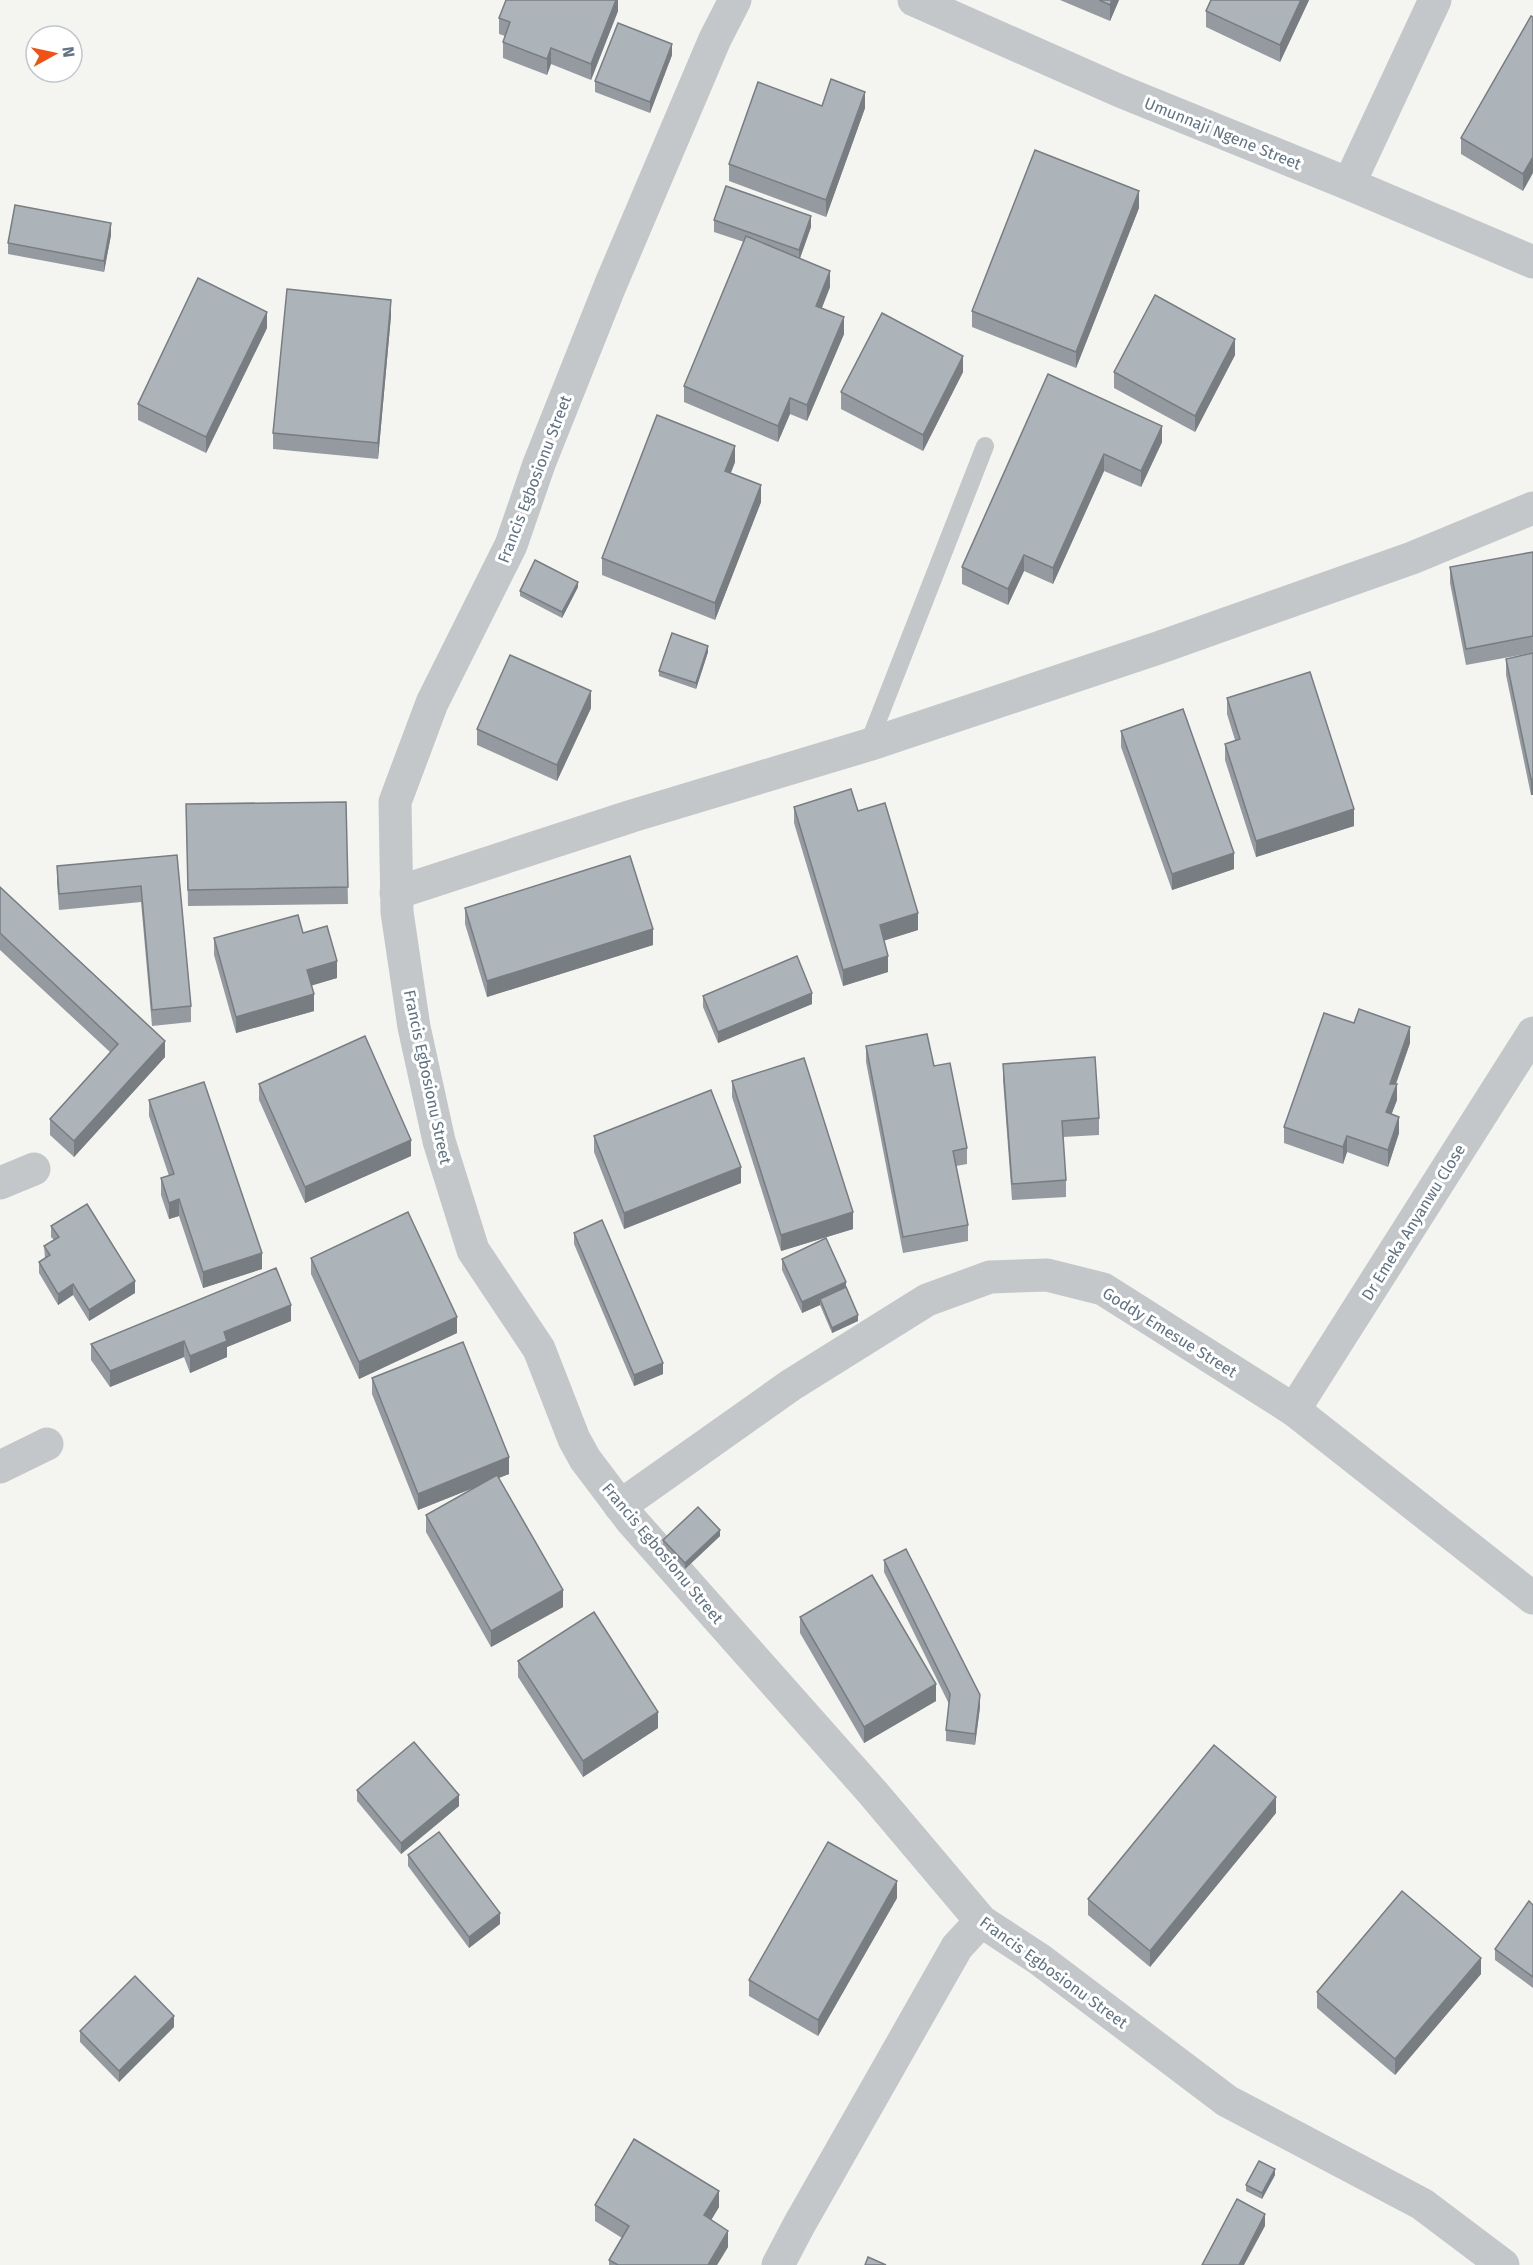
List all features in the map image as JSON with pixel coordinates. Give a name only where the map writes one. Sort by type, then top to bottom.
[{"type":"street","name":"Francis Egbosionu Street","points":[[735,0],[715,39],[610,286],[538,464],[511,545],[432,703],[395,802],[397,912],[414,1027],[439,1141],[473,1250],[539,1349],[574,1439],[585,1459],[620,1506],[873,1793],[981,1921],[1039,1959],[1227,2102],[1422,2204],[1503,2265]]},
{"type":"street","name":"Umunnaji Ngene Street","points":[[914,0],[1120,91],[1533,262]]},
{"type":"street","points":[[1349,184],[1435,0]]},
{"type":"street","points":[[396,893],[632,816],[868,745],[1158,648],[1412,558],[1533,508]]},
{"type":"street","name":"Dr Emeka Anyanwu Close","points":[[1294,1410],[1533,1033]]},
{"type":"street","points":[[0,1183],[34,1170]]},
{"type":"street","name":"Goddy Emesue Street","points":[[620,1506],[791,1385],[927,1300],[990,1277],[1047,1275],[1103,1288],[1294,1410],[1533,1598]]},
{"type":"street","points":[[0,1467],[47,1444]]},
{"type":"street","points":[[778,2265],[957,1947],[981,1921]]},
{"type":"lane","points":[[868,745],[985,446]]},
{"type":"building","points":[[506,0],[616,0],[591,64],[551,48],[547,59],[503,42],[510,22],[499,18]]},
{"type":"building","points":[[1099,0],[1112,0],[1110,5]]},
{"type":"building","points":[[1211,0],[1301,0],[1280,45],[1206,11]]},
{"type":"building","points":[[1531,16],[1533,17],[1533,157],[1523,174],[1461,138]]},
{"type":"building","points":[[618,23],[672,44],[650,102],[595,81]]},
{"type":"building","points":[[831,79],[865,92],[826,200],[729,164],[758,82],[822,106]]},
{"type":"building","points":[[1035,150],[1139,191],[1076,352],[972,311]]},
{"type":"building","points":[[726,186],[811,216],[799,250],[714,220]]},
{"type":"building","points":[[15,205],[111,223],[104,261],[8,243]]},
{"type":"building","points":[[746,236],[830,271],[816,306],[844,317],[807,405],[790,398],[778,426],[684,386]]},
{"type":"building","points":[[198,278],[267,312],[206,437],[138,404]]},
{"type":"building","points":[[287,289],[391,300],[378,443],[273,433]]},
{"type":"building","points":[[1155,295],[1235,339],[1195,416],[1114,372]]},
{"type":"building","points":[[882,313],[963,356],[923,435],[841,392]]},
{"type":"building","points":[[1048,374],[1162,426],[1141,471],[1104,454],[1053,568],[1024,555],[1008,589],[962,567]]},
{"type":"building","points":[[657,415],[735,446],[725,471],[761,485],[715,603],[602,558]]},
{"type":"building","points":[[1533,552],[1533,636],[1466,649],[1450,567]]},
{"type":"building","points":[[535,560],[578,582],[562,612],[520,591]]},
{"type":"building","points":[[672,633],[708,646],[696,683],[659,671]]},
{"type":"building","points":[[1533,653],[1533,779],[1531,779],[1506,659]]},
{"type":"building","points":[[510,655],[591,691],[557,765],[477,729]]},
{"type":"building","points":[[1310,672],[1354,809],[1256,841],[1225,744],[1240,739],[1227,698]]},
{"type":"building","points":[[1183,709],[1234,853],[1172,874],[1121,731]]},
{"type":"building","points":[[851,789],[858,811],[885,803],[918,913],[880,925],[888,956],[843,970],[794,807]]},
{"type":"building","points":[[346,802],[348,887],[188,890],[186,804]]},
{"type":"building","points":[[177,855],[191,1006],[152,1010],[141,886],[59,894],[57,866]]},
{"type":"building","points":[[630,856],[653,929],[487,981],[465,908]]},
{"type":"building","points":[[0,887],[165,1041],[74,1141],[50,1119],[118,1044],[0,933]]},
{"type":"building","points":[[298,915],[303,933],[327,926],[337,961],[307,970],[314,994],[236,1017],[214,938]]},
{"type":"building","points":[[797,956],[812,993],[718,1032],[703,996]]},
{"type":"building","points":[[1359,1009],[1410,1027],[1390,1084],[1397,1084],[1386,1112],[1399,1117],[1388,1150],[1347,1136],[1343,1147],[1284,1127],[1324,1013],[1354,1023]]},
{"type":"building","points":[[927,1034],[934,1066],[950,1063],[967,1148],[953,1151],[968,1225],[903,1237],[866,1046]]},
{"type":"building","points":[[365,1036],[411,1140],[305,1187],[259,1084]]},
{"type":"building","points":[[1095,1057],[1099,1118],[1062,1121],[1066,1180],[1012,1184],[1003,1064]]},
{"type":"building","points":[[804,1058],[853,1212],[781,1235],[732,1081]]},
{"type":"building","points":[[204,1082],[262,1253],[203,1272],[179,1199],[169,1203],[161,1178],[174,1174],[149,1100]]},
{"type":"building","points":[[711,1090],[741,1167],[624,1213],[594,1136]]},
{"type":"building","points":[[87,1204],[135,1281],[89,1310],[73,1284],[58,1294],[39,1262],[50,1255],[44,1246],[59,1237],[51,1226]]},
{"type":"building","points":[[408,1212],[457,1317],[359,1362],[311,1258]]},
{"type":"building","points":[[602,1220],[663,1363],[634,1375],[574,1233]]},
{"type":"building","points":[[826,1238],[846,1282],[802,1302],[782,1259]]},
{"type":"building","points":[[276,1268],[291,1305],[224,1332],[227,1341],[190,1356],[184,1341],[110,1371],[91,1344]]},
{"type":"building","points":[[846,1287],[858,1315],[832,1328],[820,1299]]},
{"type":"building","points":[[463,1342],[509,1457],[418,1494],[372,1378]]},
{"type":"building","points":[[497,1475],[563,1590],[491,1631],[426,1515]]},
{"type":"building","points":[[698,1507],[720,1530],[685,1563],[663,1540]]},
{"type":"building","points":[[906,1549],[980,1695],[975,1734],[946,1730],[950,1694],[884,1560]]},
{"type":"building","points":[[872,1575],[936,1684],[864,1727],[800,1617]]},
{"type":"building","points":[[594,1612],[658,1712],[583,1761],[518,1661]]},
{"type":"building","points":[[414,1742],[459,1795],[401,1843],[357,1790]]},
{"type":"building","points":[[1214,1745],[1276,1797],[1150,1951],[1088,1899]]},
{"type":"building","points":[[439,1832],[500,1913],[469,1937],[408,1855]]},
{"type":"building","points":[[828,1842],[897,1881],[818,2020],[749,1980]]},
{"type":"building","points":[[1402,1891],[1481,1958],[1395,2059],[1317,1992]]},
{"type":"building","points":[[1529,1901],[1533,1905],[1533,1977],[1495,1949]]},
{"type":"building","points":[[135,1976],[174,2016],[119,2071],[80,2031]]},
{"type":"building","points":[[634,2139],[719,2191],[704,2215],[728,2231],[708,2265],[618,2265],[609,2260],[629,2226],[595,2205]]},
{"type":"building","points":[[1259,2161],[1275,2169],[1262,2193],[1246,2185]]},
{"type":"building","points":[[1237,2199],[1265,2214],[1239,2265],[1202,2265]]},
{"type":"building","points":[[868,2257],[886,2265],[865,2265]]}]
